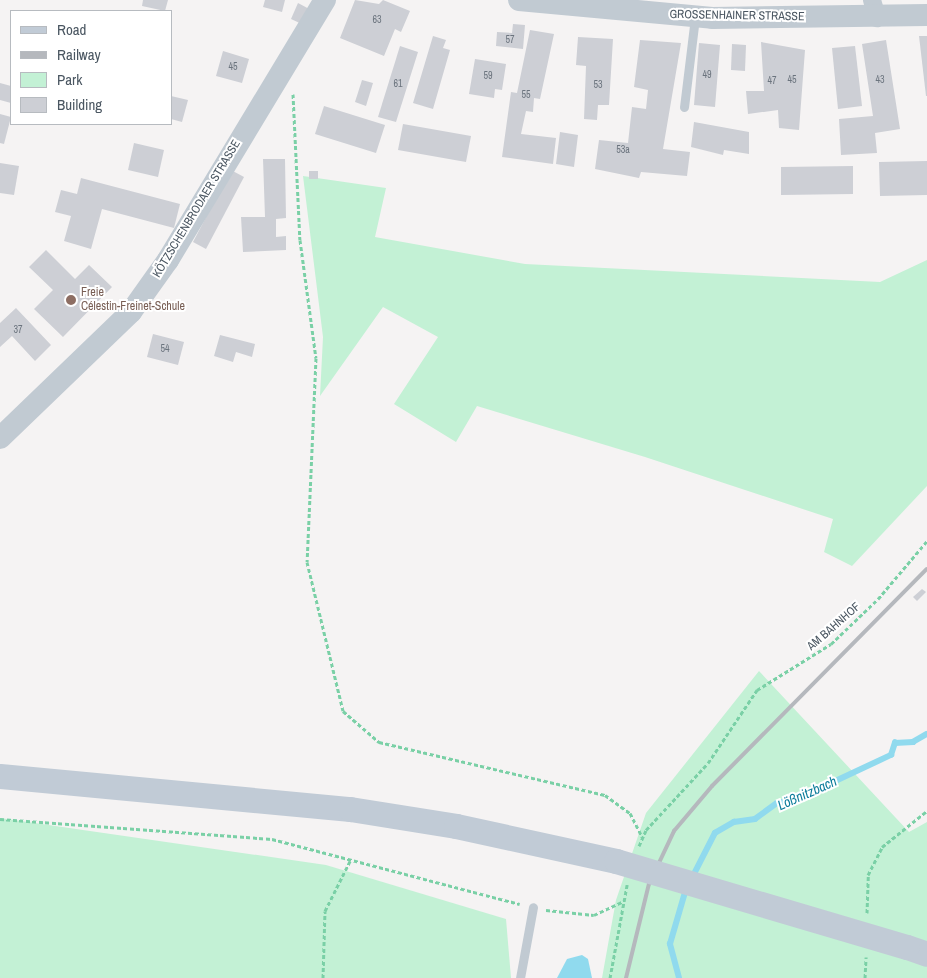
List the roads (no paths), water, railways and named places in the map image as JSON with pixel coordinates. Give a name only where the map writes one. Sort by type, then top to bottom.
[{"type":"main road","points":[[0,776],[350,809],[456,826],[616,861],[917,951]]},
{"type":"street","name":"KÖTZSCHENBRODAER STRASSE","points":[[0,438],[131,312],[168,260],[232,149],[291,61],[325,0]]},
{"type":"street","name":"GROSSENHAINER STRASSE","points":[[519,0],[696,17],[875,9],[927,15]]},
{"type":"lane","points":[[684,107],[696,17]]},
{"type":"lane","points":[[520,978],[533,907]]},
{"type":"water","points":[[582,955],[588,959],[592,978],[557,978],[567,959]]},
{"type":"waterway","name":"Lößnitzbach","points":[[693,876],[715,833],[734,822],[755,819],[777,803],[797,799],[891,755],[895,743],[913,742],[927,734]]},
{"type":"waterway","name":"Lößnitzbach","points":[[679,978],[670,944],[686,889]]},
{"type":"railway","points":[[626,978],[649,884],[674,831],[712,786],[927,569]]},
{"type":"place","name":"Freie Célestin-Freinet-Schule","points":[[71,300]]}]
